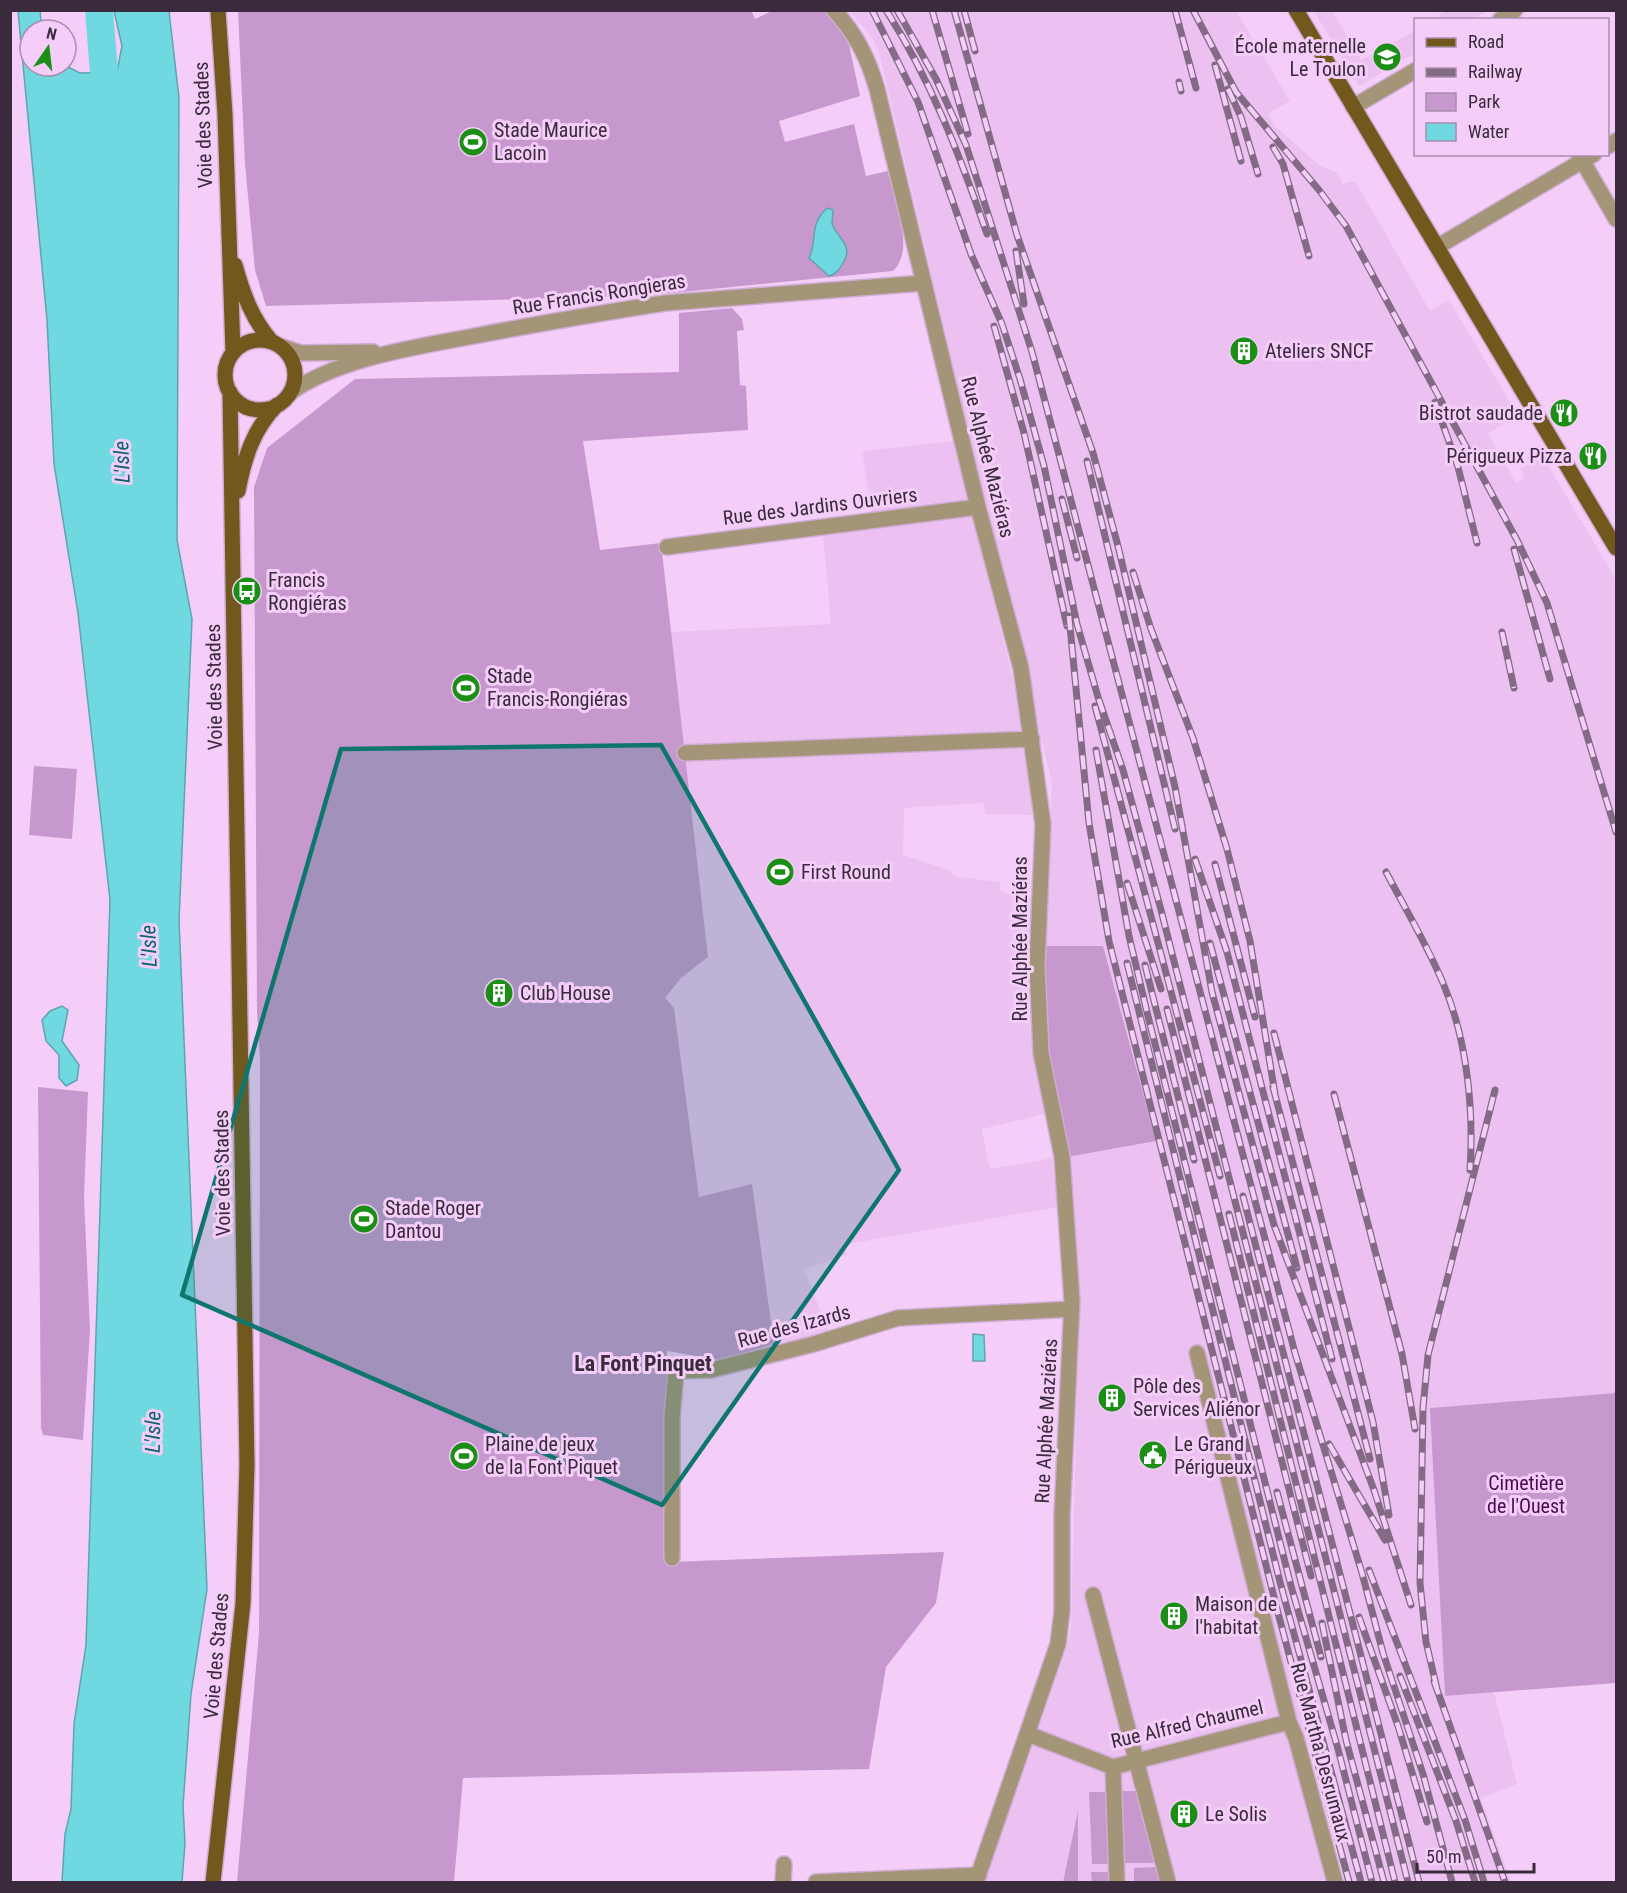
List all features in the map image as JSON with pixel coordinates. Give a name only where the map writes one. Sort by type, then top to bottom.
[{"type":"main road","name":"Voie des Stades","points":[[218,10],[224,103],[227,239],[233,352]]},
{"type":"main road","points":[[1296,10],[1617,548]]},
{"type":"main road","name":"Voie des Stades","points":[[227,239],[243,294],[258,326],[276,344]]},
{"type":"main road","points":[[251,341],[276,344],[287,353],[295,372],[291,392],[277,405],[267,409],[246,406],[230,392],[225,376],[228,360],[233,352],[251,341]]},
{"type":"main road","name":"Voie des Stades","points":[[213,1882],[243,1603],[247,1465],[230,392]]},
{"type":"main road","name":"Voie des Stades","points":[[232,533],[248,451],[257,430],[277,405]]},
{"type":"main road","name":"Voie des Stades","points":[[220,1882],[222,1812]]},
{"type":"street","name":"Rue Alphée Maziéras","points":[[834,10],[849,26],[869,60],[978,507],[1021,668],[1043,824],[1036,966],[1041,1053],[1062,1156],[1072,1309],[1062,1516],[1062,1611],[1058,1644],[977,1879]]},
{"type":"street","points":[[1502,18],[1515,10]]},
{"type":"street","points":[[1353,107],[1414,71]]},
{"type":"street","points":[[1437,248],[1585,157],[1617,219]]},
{"type":"street","name":"Rue Francis Rongieras","points":[[291,392],[314,378],[391,351],[664,303],[924,282]]},
{"type":"street","points":[[276,344],[302,353],[391,351]]},
{"type":"street","name":"Rue des Jardins Ouvriers","points":[[667,547],[978,507]]},
{"type":"street","points":[[685,753],[1032,739]]},
{"type":"street","name":"Rue des Izards","points":[[672,1558],[672,1417],[676,1371],[711,1370],[814,1344],[898,1318],[1072,1309]]},
{"type":"street","name":"Rue Martha Desrumaux","points":[[1197,1353],[1289,1722],[1296,1738],[1335,1882]]},
{"type":"street","points":[[1093,1595],[1168,1882]]},
{"type":"street","name":"Rue Alfred Chaumel","points":[[1028,1734],[1113,1767],[1289,1722]]},
{"type":"street","points":[[1113,1767],[1117,1882]]},
{"type":"street","points":[[783,1882],[784,1864]]},
{"type":"street","points":[[816,1882],[977,1879]]},
{"type":"highlighted area","points":[[661,745],[899,1170],[662,1505],[182,1295],[341,749]]},
{"type":"shaded area","points":[[1446,10],[1483,11],[1484,13],[1474,18],[1436,18]]},
{"type":"shaded area","points":[[849,11],[1236,11],[1290,101],[1268,114],[1276,127],[1319,165],[1338,173],[1342,184],[1355,181],[1430,311],[1449,300],[1518,415],[1488,434],[1516,483],[1525,478],[1520,469],[1542,455],[1616,579],[1616,1393],[1431,1408],[1445,1696],[1494,1692],[1517,1784],[1481,1798],[1511,1882],[1345,1882],[1213,1367],[1342,1882],[985,1882],[1066,1650],[1071,1627],[1079,1309],[1067,1157],[1156,1141],[1043,946],[1052,783],[879,52],[872,37]]},
{"type":"shaded area","points":[[1314,11],[1332,11],[1361,60],[1414,32],[1414,54],[1359,86]]},
{"type":"shaded area","points":[[954,441],[1013,679],[1033,815],[985,814],[984,803],[904,808],[903,855],[946,869],[957,877],[1000,882],[1001,891],[1024,901],[1031,897],[1025,997],[1044,1114],[982,1129],[991,1169],[1052,1158],[1058,1207],[843,1245],[847,1255],[804,1269],[829,1332],[774,1344],[752,1185],[699,1197],[674,1008],[665,998],[681,978],[708,957],[671,632],[831,624],[823,534],[874,527],[862,451]]},
{"type":"green space","name":"Stade Maurice Lacoin","points":[[751,10],[755,19],[772,11],[826,11],[850,35],[848,40],[860,96],[779,121],[785,142],[854,124],[866,176],[888,171],[903,238],[900,262],[893,271],[642,296],[266,306],[255,270],[245,164],[238,11]]},
{"type":"green space","points":[[732,308],[742,319],[744,330],[737,331],[740,385],[746,386],[748,430],[583,441],[600,550],[661,543],[708,957],[681,978],[665,998],[674,1008],[699,1197],[752,1184],[774,1344],[720,1360],[667,1351],[669,1562],[944,1552],[936,1603],[886,1667],[869,1769],[463,1778],[454,1882],[237,1882],[259,1633],[260,1057],[257,1012],[254,487],[267,448],[355,379],[679,372],[679,313]]},
{"type":"green space","points":[[34,766],[77,769],[72,839],[29,835]]},
{"type":"green space","points":[[1043,946],[1103,946],[1156,1141],[1067,1157],[1047,1053]]},
{"type":"green space","points":[[38,1087],[88,1092],[84,1198],[90,1330],[83,1440],[43,1435],[41,1428]]},
{"type":"green space","name":"Cimetière de l'Ouest","points":[[1616,1393],[1616,1683],[1445,1696],[1430,1408]]},
{"type":"green space","points":[[1121,1791],[1138,1791],[1157,1863],[1122,1863]]},
{"type":"green space","points":[[1089,1792],[1107,1792],[1109,1864],[1092,1864]]},
{"type":"green space","points":[[1078,1811],[1078,1882],[1063,1882]]},
{"type":"green space","points":[[1158,1867],[1162,1882],[1134,1882],[1134,1868]]},
{"type":"green space","points":[[1091,1872],[1109,1872],[1109,1882],[1092,1882]]},
{"type":"water","points":[[18,11],[40,11],[41,18],[19,18]]},
{"type":"water","points":[[114,11],[169,11],[179,98],[177,540],[192,619],[179,920],[207,1589],[191,1694],[183,1806],[185,1843],[182,1882],[62,1882],[65,1834],[71,1809],[74,1724],[86,1645],[110,900],[78,613],[54,464],[47,320],[24,78],[78,78],[78,72],[117,72],[122,46]]},
{"type":"water","points":[[827,208],[833,210],[832,224],[847,251],[840,268],[829,276],[809,258],[817,221]]},
{"type":"water","points":[[62,1006],[68,1010],[62,1041],[79,1065],[77,1080],[66,1086],[59,1078],[59,1055],[46,1041],[42,1020],[50,1011]]},
{"type":"water","points":[[973,1334],[984,1335],[985,1361],[973,1361]]},
{"type":"waterway","name":"L'Isle","points":[[99,10],[107,111]]},
{"type":"railway","points":[[872,10],[918,102],[971,254],[1002,324],[1020,379],[1044,466],[1077,624],[1098,697],[1123,770],[1161,910],[1408,1882]]},
{"type":"railway","points":[[886,10],[931,91],[987,234]]},
{"type":"railway","points":[[897,10],[936,79],[966,145],[1032,352],[1295,1353],[1362,1573],[1383,1653],[1423,1774],[1452,1882]]},
{"type":"railway","points":[[932,10],[968,134]]},
{"type":"railway","points":[[954,10],[1017,235],[1093,453],[1118,546],[1175,787],[1212,992],[1274,1225],[1374,1490],[1411,1605]]},
{"type":"railway","points":[[964,10],[975,51]]},
{"type":"railway","points":[[1175,10],[1196,88]]},
{"type":"railway","points":[[1193,10],[1236,92],[1319,190],[1346,226],[1518,542],[1547,603],[1616,832]]},
{"type":"railway","points":[[1215,65],[1241,161]]},
{"type":"railway","points":[[1179,82],[1181,91]]},
{"type":"railway","points":[[1228,89],[1241,117],[1258,174]]},
{"type":"railway","points":[[1273,147],[1283,164],[1309,256]]},
{"type":"railway","points":[[1016,251],[1024,304]]},
{"type":"railway","points":[[994,326],[1024,433],[1067,626]]},
{"type":"railway","points":[[1435,402],[1458,467],[1477,543]]},
{"type":"railway","points":[[1087,461],[1175,829]]},
{"type":"railway","points":[[1062,499],[1077,558]]},
{"type":"railway","points":[[1514,549],[1550,679]]},
{"type":"railway","points":[[1133,572],[1151,629],[1193,738],[1227,849],[1250,941],[1275,1094]]},
{"type":"railway","points":[[1069,616],[1089,823],[1109,941],[1277,1609],[1349,1882]]},
{"type":"railway","points":[[1502,632],[1514,688]]},
{"type":"railway","points":[[1095,706],[1220,1176]]},
{"type":"railway","points":[[1096,750],[1129,936],[1146,1008],[1291,1586],[1338,1749],[1372,1882]]},
{"type":"railway","points":[[1195,859],[1227,952],[1332,1359]]},
{"type":"railway","points":[[1215,864],[1255,1017]]},
{"type":"railway","points":[[1386,872],[1437,969],[1458,1027],[1470,1099],[1470,1170]]},
{"type":"railway","points":[[1127,883],[1161,989]]},
{"type":"railway","points":[[1210,943],[1297,1268]]},
{"type":"railway","points":[[1127,963],[1280,1582],[1361,1882]]},
{"type":"railway","points":[[1145,965],[1194,1160]]},
{"type":"railway","points":[[1167,1009],[1311,1576]]},
{"type":"railway","points":[[1274,1033],[1373,1422],[1389,1515]]},
{"type":"railway","points":[[1273,1087],[1370,1459]]},
{"type":"railway","points":[[1437,1689],[1426,1642],[1420,1583],[1423,1408],[1428,1355],[1495,1090]]},
{"type":"railway","points":[[1334,1094],[1402,1354],[1415,1429]]},
{"type":"railway","points":[[1243,1196],[1419,1882]]},
{"type":"railway","points":[[1229,1214],[1395,1882]]},
{"type":"railway","points":[[1329,1444],[1385,1540]]},
{"type":"railway","points":[[1277,1492],[1321,1657]]},
{"type":"railway","points":[[1369,1570],[1465,1820],[1484,1882]]},
{"type":"railway","points":[[1359,1617],[1398,1726],[1427,1822]]},
{"type":"railway","points":[[1322,1623],[1346,1740],[1384,1882]]},
{"type":"railway","points":[[1400,1676],[1456,1821],[1475,1882]]},
{"type":"railway","points":[[1434,1681],[1505,1882]]},
{"type":"place","name":"École maternelle Le Toulon","points":[[1387,57]]},
{"type":"place","name":"Stade Maurice Lacoin","points":[[473,142]]},
{"type":"place","name":"Ateliers SNCF","points":[[1244,351]]},
{"type":"place","name":"Bistrot saudade","points":[[1564,413]]},
{"type":"place","name":"Périgueux Pizza","points":[[1593,456]]},
{"type":"place","name":"Francis Rongiéras","points":[[247,591]]},
{"type":"place","name":"Stade Francis-Rongiéras","points":[[466,688]]},
{"type":"place","name":"First Round","points":[[780,872]]},
{"type":"place","name":"Club House","points":[[499,993]]},
{"type":"place","name":"Stade Roger Dantou","points":[[364,1219]]},
{"type":"place","name":"Pôle des Services Aliénor","points":[[1112,1398]]},
{"type":"place","name":"Le Grand Périgueux","points":[[1153,1455]]},
{"type":"place","name":"Plaine de jeux de la Font Piquet","points":[[464,1456]]},
{"type":"place","name":"Maison de l'habitat","points":[[1174,1616]]},
{"type":"place","name":"Le Solis","points":[[1184,1814]]},
{"type":"district","name":"La Font Pinquet","points":[[643,1363]]}]
